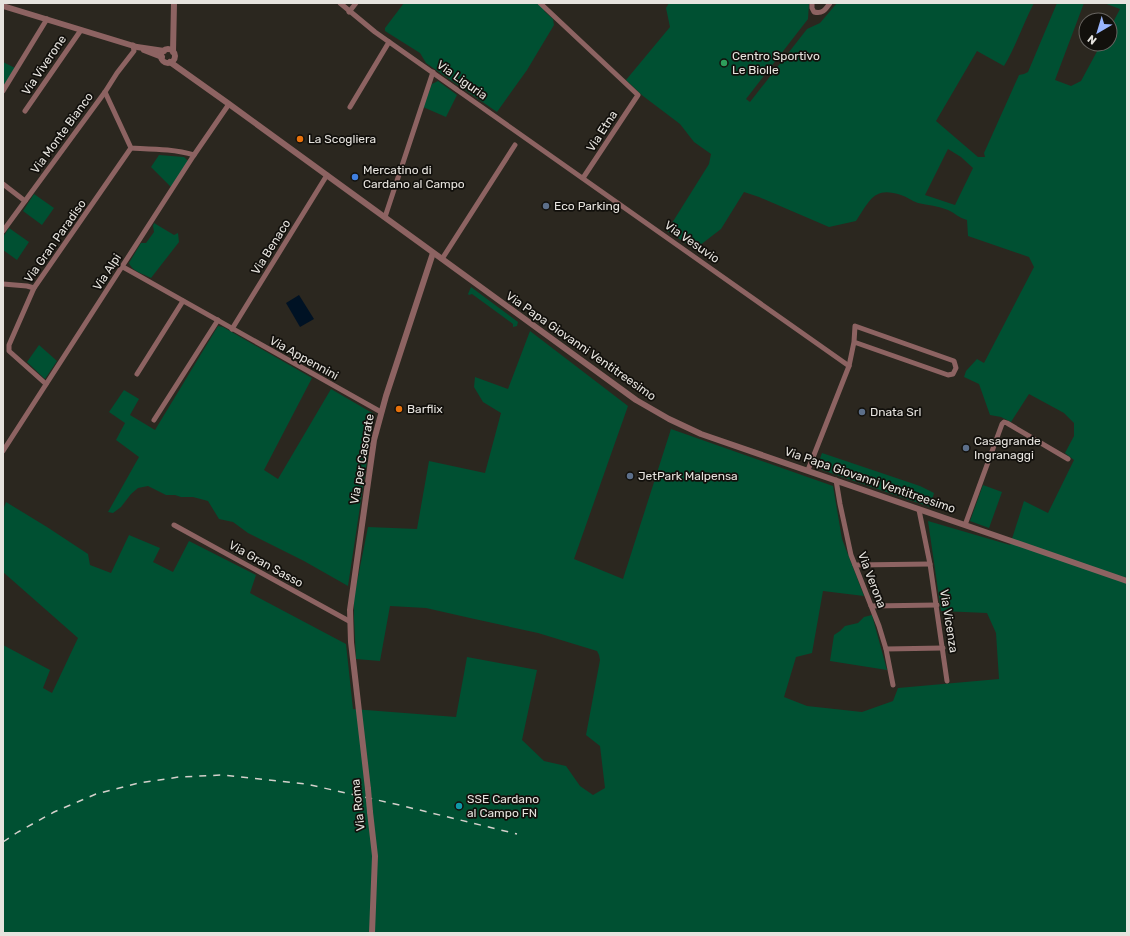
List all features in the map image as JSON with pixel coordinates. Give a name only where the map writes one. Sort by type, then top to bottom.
[{"type":"street","points":[[170,62],[173,60],[174,54],[174,3]]},
{"type":"street","name":"Via Liguria","points":[[340,3],[349,12],[389,42],[523,135]]},
{"type":"street","points":[[349,12],[356,3]]},
{"type":"street","name":"Via Etna","points":[[540,3],[638,95],[583,178]]},
{"type":"street","points":[[812,3],[814,12],[818,13],[824,12],[830,3]]},
{"type":"street","name":"Via Papa Giovanni Ventitreesimo","points":[[3,6],[135,46],[162,57],[164,61],[170,62],[187,73],[636,400],[653,410],[701,434],[1127,581]]},
{"type":"street","name":"Via Viverone","points":[[3,91],[47,19]]},
{"type":"street","name":"Via Viverone","points":[[24,111],[81,30]]},
{"type":"street","points":[[162,57],[173,30]]},
{"type":"street","points":[[350,107],[389,42]]},
{"type":"street","name":"Via Papa Giovanni Ventitreesimo","points":[[135,46],[165,50],[174,54],[187,73]]},
{"type":"street","name":"Via Monte Bianco","points":[[3,231],[105,92],[134,51],[135,46]]},
{"type":"street","points":[[384,217],[433,72]]},
{"type":"street","points":[[105,92],[131,148],[166,150],[194,155]]},
{"type":"street","name":"Via Alpi","points":[[3,451],[194,155],[229,104]]},
{"type":"street","name":"Via Vesuvio","points":[[523,135],[849,366]]},
{"type":"street","points":[[442,259],[515,145]]},
{"type":"street","name":"Via Gran Paradiso","points":[[46,384],[9,352],[8,348],[34,288],[131,148]]},
{"type":"street","name":"Via Benaco","points":[[232,329],[327,175]]},
{"type":"street","points":[[3,184],[25,201]]},
{"type":"street","name":"Via per Casorate","points":[[355,676],[349,621],[374,440],[381,412],[433,253]]},
{"type":"street","name":"Via Appennini","points":[[123,267],[381,412]]},
{"type":"street","points":[[3,284],[34,288]]},
{"type":"street","points":[[136,374],[183,301]]},
{"type":"street","points":[[154,420],[218,320]]},
{"type":"street","points":[[808,470],[849,366],[856,326],[954,360],[956,368],[953,374],[948,375],[854,342]]},
{"type":"street","points":[[965,525],[1004,422],[1068,458]]},
{"type":"street","name":"Via Verona","points":[[836,480],[846,533],[855,565],[879,626],[886,649],[893,685]]},
{"type":"street","name":"Via Vicenza","points":[[919,510],[937,605],[947,681]]},
{"type":"street","name":"Via Gran Sasso","points":[[174,525],[349,621]]},
{"type":"street","points":[[855,565],[930,564]]},
{"type":"street","points":[[871,606],[937,605]]},
{"type":"street","points":[[886,649],[943,648]]},
{"type":"street","name":"Via Roma","points":[[355,676],[374,856],[372,933]]},
{"type":"green space","points":[[404,3],[544,3],[544,11],[553,19],[554,25],[527,70],[497,112],[426,63],[420,53],[385,31],[385,28]]},
{"type":"green space","points":[[669,3],[809,3],[808,19],[746,99],[750,102],[807,29],[820,23],[837,3],[1034,3],[1004,66],[977,51],[936,121],[978,157],[985,157],[984,153],[1019,75],[1028,72],[1057,3],[1084,3],[1081,12],[1078,12],[1078,19],[1055,80],[1071,86],[1081,81],[1097,52],[1118,52],[1118,13],[1120,9],[1104,3],[1127,3],[1127,933],[3,933],[3,645],[50,670],[43,688],[52,693],[78,638],[3,572],[3,510],[6,502],[88,554],[90,565],[111,573],[129,535],[160,548],[153,562],[173,572],[189,541],[256,575],[250,593],[346,644],[353,709],[456,717],[467,657],[537,670],[522,740],[544,761],[566,766],[580,786],[593,795],[605,788],[600,746],[586,735],[600,660],[597,651],[538,633],[426,608],[390,606],[380,661],[356,659],[354,597],[368,527],[417,529],[429,461],[485,473],[501,413],[483,402],[474,387],[475,377],[508,389],[530,331],[628,406],[574,559],[623,579],[671,429],[833,486],[842,539],[864,596],[823,591],[812,653],[796,657],[784,697],[807,706],[862,712],[893,701],[898,688],[999,679],[996,633],[987,613],[941,611],[928,521],[1010,545],[1024,501],[1048,513],[1074,460],[1065,453],[1074,436],[1074,423],[1064,413],[1029,394],[1011,422],[1001,417],[990,415],[979,384],[964,377],[966,371],[977,359],[984,363],[1034,267],[1029,257],[968,236],[967,220],[950,211],[918,203],[903,196],[885,192],[869,201],[856,221],[829,227],[744,192],[721,229],[695,249],[667,231],[709,164],[711,154],[694,142],[680,124],[643,96],[626,80],[670,27],[666,8]],"holes":[[[948,149],[961,157],[973,168],[955,205],[925,195]]]},
{"type":"green space","points":[[3,62],[15,68],[3,87]]},
{"type":"green space","points":[[438,81],[457,95],[446,117],[423,107],[432,84]]},
{"type":"green space","points":[[159,155],[184,157],[188,161],[171,187],[151,167]]},
{"type":"green space","points":[[34,194],[54,208],[42,225],[23,211]]},
{"type":"green space","points":[[154,223],[174,235],[178,233],[179,242],[151,278],[135,270],[129,263],[141,243],[146,243],[154,232]]},
{"type":"green space","points":[[9,228],[29,242],[17,260],[3,250],[3,237]]},
{"type":"green space","points":[[471,287],[518,322],[517,326],[513,327],[513,324],[472,294],[469,295],[468,294]]},
{"type":"green space","points":[[218,326],[223,327],[312,378],[264,470],[278,479],[331,389],[374,414],[348,586],[304,561],[248,533],[233,522],[219,519],[208,501],[193,497],[166,495],[148,486],[138,488],[131,494],[121,507],[113,513],[108,512],[139,457],[116,440],[125,423],[109,412],[124,390],[139,399],[130,415],[155,430]]},
{"type":"green space","points":[[39,345],[57,361],[45,379],[27,362]]},
{"type":"green space","points":[[822,453],[920,486],[934,493],[930,507],[822,470],[818,464]]},
{"type":"green space","points":[[983,485],[1002,492],[989,528],[970,521]]},
{"type":"green space","points":[[872,615],[887,670],[830,661],[834,635],[845,626],[858,623],[864,617]]},
{"type":"water","points":[[299,295],[314,319],[300,327],[286,303]]},
{"type":"railway","points":[[3,842],[54,812],[96,794],[139,783],[179,777],[222,775],[306,784],[517,834]]},
{"type":"place","name":"Centro Sportivo Le Biolle","points":[[724,63]]},
{"type":"place","name":"La Scogliera","points":[[300,139]]},
{"type":"place","name":"Mercatino di Cardano al Campo","points":[[355,177]]},
{"type":"place","name":"Eco Parking","points":[[546,206]]},
{"type":"place","name":"Barflix","points":[[399,409]]},
{"type":"place","name":"Dnata Srl","points":[[862,412]]},
{"type":"place","name":"Casagrande Ingranaggi","points":[[966,448]]},
{"type":"place","name":"JetPark Malpensa","points":[[630,476]]},
{"type":"place","name":"SSE Cardano al Campo FN","points":[[459,806]]}]
